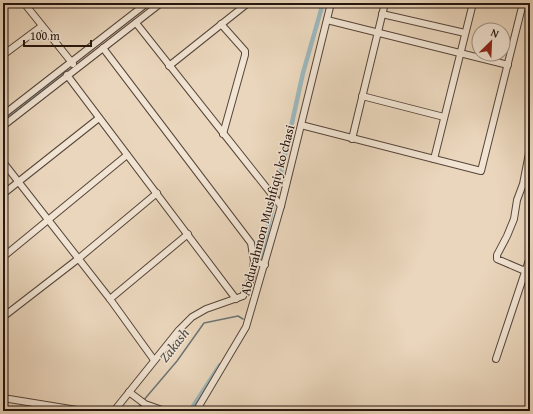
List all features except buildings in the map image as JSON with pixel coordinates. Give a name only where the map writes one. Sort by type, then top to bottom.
[{"type":"street","points":[[24,3],[76,68]]},
{"type":"street","points":[[3,115],[147,3]]},
{"type":"street","points":[[3,126],[161,3]]},
{"type":"street","points":[[170,66],[248,3]]},
{"type":"street","name":"Abdurahmon Mushfiqiy koʻchasi","points":[[196,411],[246,327],[280,206],[331,3]]},
{"type":"street","points":[[352,139],[385,3]]},
{"type":"street","points":[[434,159],[473,3]]},
{"type":"street","points":[[301,125],[481,171],[523,3]]},
{"type":"street","points":[[382,14],[465,33]]},
{"type":"street","points":[[327,20],[508,65]]},
{"type":"street","points":[[136,22],[280,206]]},
{"type":"street","points":[[221,24],[246,54],[223,134]]},
{"type":"street","points":[[3,55],[42,26]]},
{"type":"street","points":[[103,48],[251,243],[254,261],[254,270],[249,284],[242,296],[206,309],[192,317],[154,360],[131,394],[114,411]]},
{"type":"street","points":[[67,75],[236,299]]},
{"type":"street","points":[[362,96],[444,117]]},
{"type":"street","points":[[3,194],[99,118]]},
{"type":"street","points":[[525,271],[497,259],[497,255],[514,219],[517,200],[523,184],[530,148]]},
{"type":"street","points":[[3,257],[127,155]]},
{"type":"street","points":[[3,162],[110,299],[154,360]]},
{"type":"street","points":[[3,317],[78,259],[157,193]]},
{"type":"street","points":[[110,299],[188,234]]},
{"type":"street","points":[[496,359],[530,257]]},
{"type":"street","points":[[254,261],[264,265]]},
{"type":"street","points":[[131,394],[148,407],[165,411]]},
{"type":"street","points":[[3,398],[83,411]]},
{"type":"waterway","points":[[277,190],[303,73],[323,3]]},
{"type":"waterway","points":[[3,121],[67,70]]},
{"type":"waterway","points":[[261,259],[273,205]]},
{"type":"waterway","name":"Zakash","points":[[143,401],[177,361],[204,323],[238,316],[243,319]]},
{"type":"waterway","points":[[190,411],[220,365]]},
{"type":"waterway","name":"Zakash","points":[[135,411],[141,404]]}]
